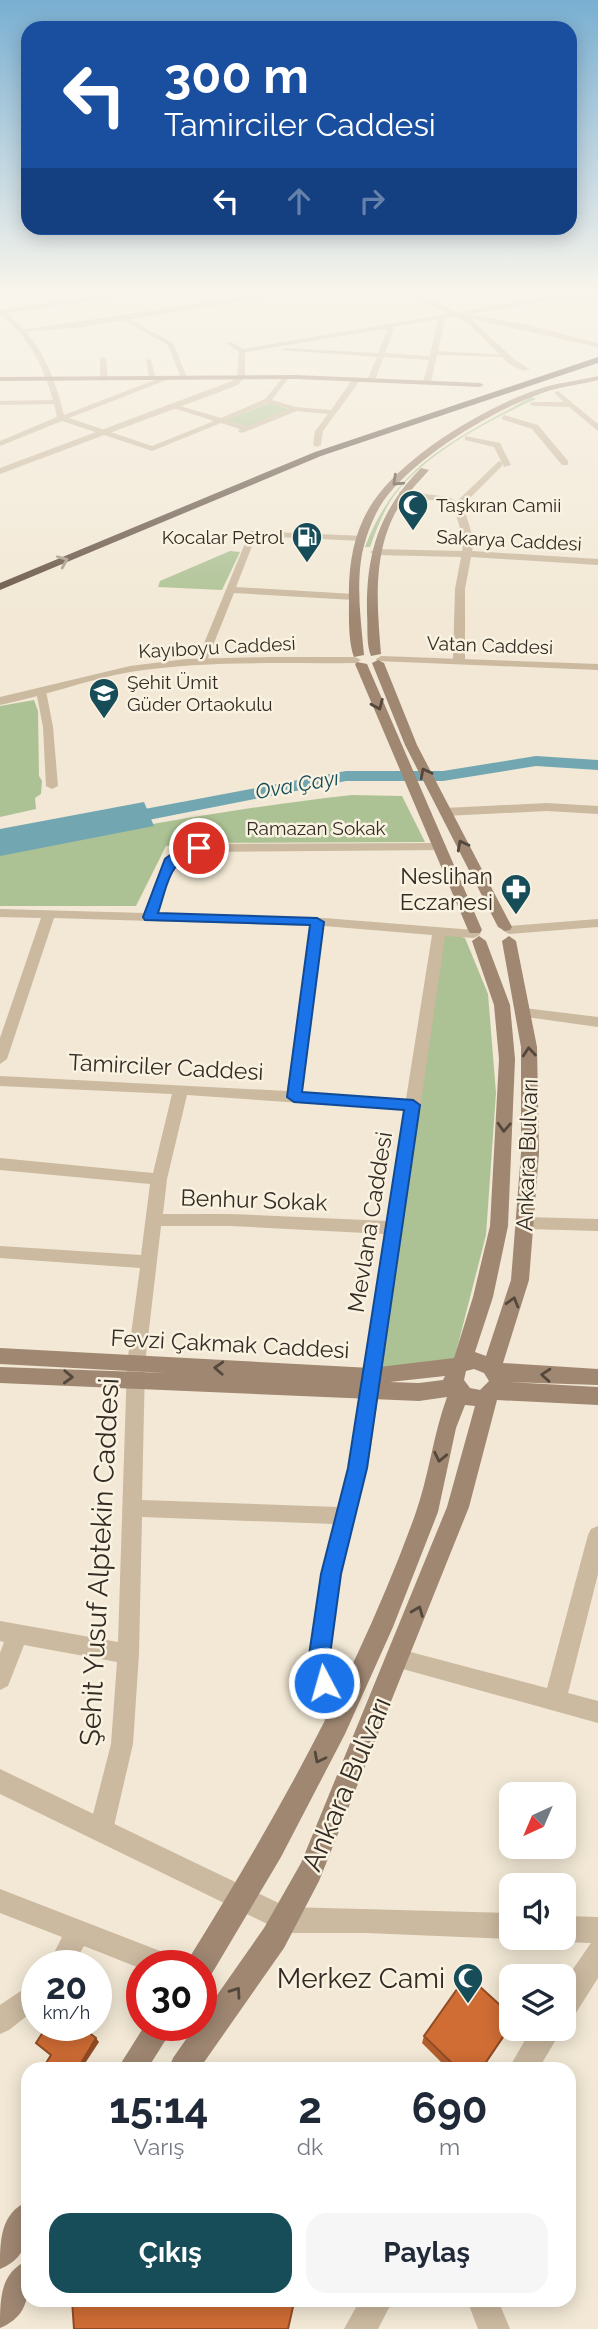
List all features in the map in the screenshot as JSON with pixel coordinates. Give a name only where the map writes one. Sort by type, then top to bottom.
[{"type":"highway","points":[[0,587],[318,454],[470,402]]},
{"type":"highway","points":[[178,500],[405,413]]},
{"type":"main road","name":"Ankara Bulvarı","points":[[187,2062],[286,1920],[326,1836],[458,1507],[520,1280],[526,1223],[531,1097],[524,1013],[508,932],[411,745],[378,659],[372,598],[375,552],[402,494],[421,472],[468,438],[527,402]]},
{"type":"main road","name":"Ankara Bulvarı","points":[[460,1364],[483,1297],[499,1226],[507,1059],[502,1005],[440,847],[358,660],[354,597],[358,550],[377,502],[401,476],[455,437],[527,402]]},
{"type":"main road","points":[[358,550],[375,552]]},
{"type":"main road","points":[[354,597],[372,598]]},
{"type":"main road","points":[[358,660],[378,659]]},
{"type":"main road","points":[[488,923],[508,932],[495,946],[476,935],[488,923]]},
{"type":"main road","name":"Fevzi Çakmak Caddesi","points":[[0,1356],[135,1372]]},
{"type":"main road","points":[[598,1377],[493,1381],[470,1398],[457,1389],[452,1376],[460,1364],[475,1360],[493,1381],[598,1396]]},
{"type":"main road","name":"Fevzi Çakmak Caddesi","points":[[370,1383],[460,1364]]},
{"type":"main road","name":"Fevzi Çakmak Caddesi","points":[[0,1375],[135,1372],[370,1383],[419,1392],[457,1389]]},
{"type":"main road","name":"Ankara Bulvarı","points":[[210,1950],[242,1899],[336,1725],[385,1619],[427,1512],[457,1389]]},
{"type":"main road","points":[[136,2062],[150,2041]]},
{"type":"main road","points":[[0,2254],[21,2226]]},
{"type":"main road","points":[[0,2312],[21,2284]]},
{"type":"street","points":[[0,403],[57,402],[61,418]]},
{"type":"street","points":[[2,441],[105,402]]},
{"type":"street","points":[[0,471],[187,402]]},
{"type":"street","points":[[61,418],[152,449],[266,402]]},
{"type":"street","points":[[270,402],[296,409],[333,412]]},
{"type":"street","points":[[317,445],[319,431],[341,402]]},
{"type":"street","points":[[541,402],[570,406]]},
{"type":"street","points":[[554,402],[570,406]]},
{"type":"street","points":[[566,402],[598,428]]},
{"type":"street","points":[[176,406],[245,430],[296,409]]},
{"type":"street","points":[[504,417],[535,427],[565,463]]},
{"type":"street","points":[[458,505],[503,465],[497,445],[468,438]]},
{"type":"street","points":[[402,494],[449,500],[458,505],[469,535],[460,589],[459,661]]},
{"type":"street","points":[[201,663],[253,533],[362,538]]},
{"type":"street","name":"Sakarya Caddesi","points":[[375,552],[465,553],[597,560]]},
{"type":"street","points":[[231,590],[354,597]]},
{"type":"street","name":"Vatan Caddesi","points":[[378,659],[598,667]]},
{"type":"street","name":"Kayıboyu Caddesi","points":[[0,701],[128,669],[201,663],[358,660]]},
{"type":"street","points":[[41,691],[48,727],[52,786]]},
{"type":"street","points":[[442,806],[598,810]]},
{"type":"street","name":"Ramazan Sokak","points":[[150,917],[170,862],[181,853],[199,848],[440,847]]},
{"type":"street","points":[[0,913],[317,922],[476,935]]},
{"type":"street","points":[[0,1059],[49,915]]},
{"type":"street","points":[[294,1097],[317,922]]},
{"type":"street","points":[[508,932],[598,923]]},
{"type":"street","name":"Mevlana Caddesi","points":[[336,1725],[319,1662],[331,1574],[358,1468],[439,931]]},
{"type":"street","points":[[524,1013],[598,1022]]},
{"type":"street","name":"Tamirciler Caddesi","points":[[0,1081],[181,1089],[413,1105]]},
{"type":"street","name":"Şehit Yusuf Alptekin Caddesi","points":[[101,1830],[122,1744],[128,1654],[135,1372],[159,1179],[181,1089]]},
{"type":"street","points":[[0,1164],[159,1179]]},
{"type":"street","name":"Benhur Sokak","points":[[154,1220],[231,1220],[394,1228]]},
{"type":"street","points":[[526,1223],[598,1225]]},
{"type":"street","points":[[0,1252],[149,1262]]},
{"type":"street","points":[[131,1508],[345,1516]]},
{"type":"street","points":[[555,1700],[598,1535]]},
{"type":"street","points":[[0,1679],[9,1632],[128,1654]]},
{"type":"street","points":[[399,1659],[598,1712]]},
{"type":"street","points":[[0,1781],[286,1920],[499,1926]]},
{"type":"street","points":[[0,1902],[126,1950]]},
{"type":"street","points":[[576,1929],[598,1930]]},
{"type":"street","points":[[69,1950],[79,1932]]},
{"type":"street","points":[[576,1988],[598,1954]]},
{"type":"street","points":[[5,2010],[21,2001]]},
{"type":"street","points":[[527,2062],[541,2041]]},
{"type":"street","points":[[360,2329],[374,2307]]},
{"type":"street","points":[[486,2307],[494,2329]]},
{"type":"green space","points":[[523,402],[530,402],[460,438],[409,478],[384,512],[370,547],[365,547],[378,518],[394,494],[412,473],[433,456],[455,441],[479,426]]},
{"type":"green space","points":[[269,403],[291,410],[247,427],[226,420]]},
{"type":"green space","points":[[230,551],[240,552],[222,590],[158,587],[160,581]]},
{"type":"green space","points":[[34,700],[38,711],[41,794],[35,798],[36,809],[0,817],[0,706]]},
{"type":"green space","points":[[352,795],[402,796],[425,842],[190,843],[166,846],[136,906],[0,906],[0,853],[219,813]]},
{"type":"green space","points":[[439,931],[465,938],[488,994],[496,1093],[486,1235],[454,1360],[379,1369]]},
{"type":"water","points":[[144,802],[154,826],[0,856],[0,829]]},
{"type":"building","name":"Merkez Cami","points":[[467,1975],[499,2004],[500,2041],[486,2062],[451,2062],[424,2036]]},
{"type":"building","points":[[94,2041],[82,2062],[47,2062],[51,2055],[36,2043]]},
{"type":"building","points":[[72,2307],[293,2307],[288,2329],[74,2329]]},
{"type":"waterway","name":"Ova Çayı","points":[[118,820],[346,776],[443,776],[536,761],[598,765]]},
{"type":"place","name":"Taşkıran Camii","points":[[413,532]]},
{"type":"place","name":"Kocalar Petrol","points":[[307,564]]},
{"type":"place","name":"Şehit Ümit Güder Ortaokulu","points":[[104,720]]},
{"type":"place","name":"Neslihan Eczanesi","points":[[516,916]]},
{"type":"place","name":"Merkez Cami","points":[[468,2005]]},
{"type":"route","points":[[199,848],[181,853],[170,862],[150,917],[317,922],[294,1097],[413,1105],[358,1468],[331,1574],[319,1662],[324,1683]]}]
